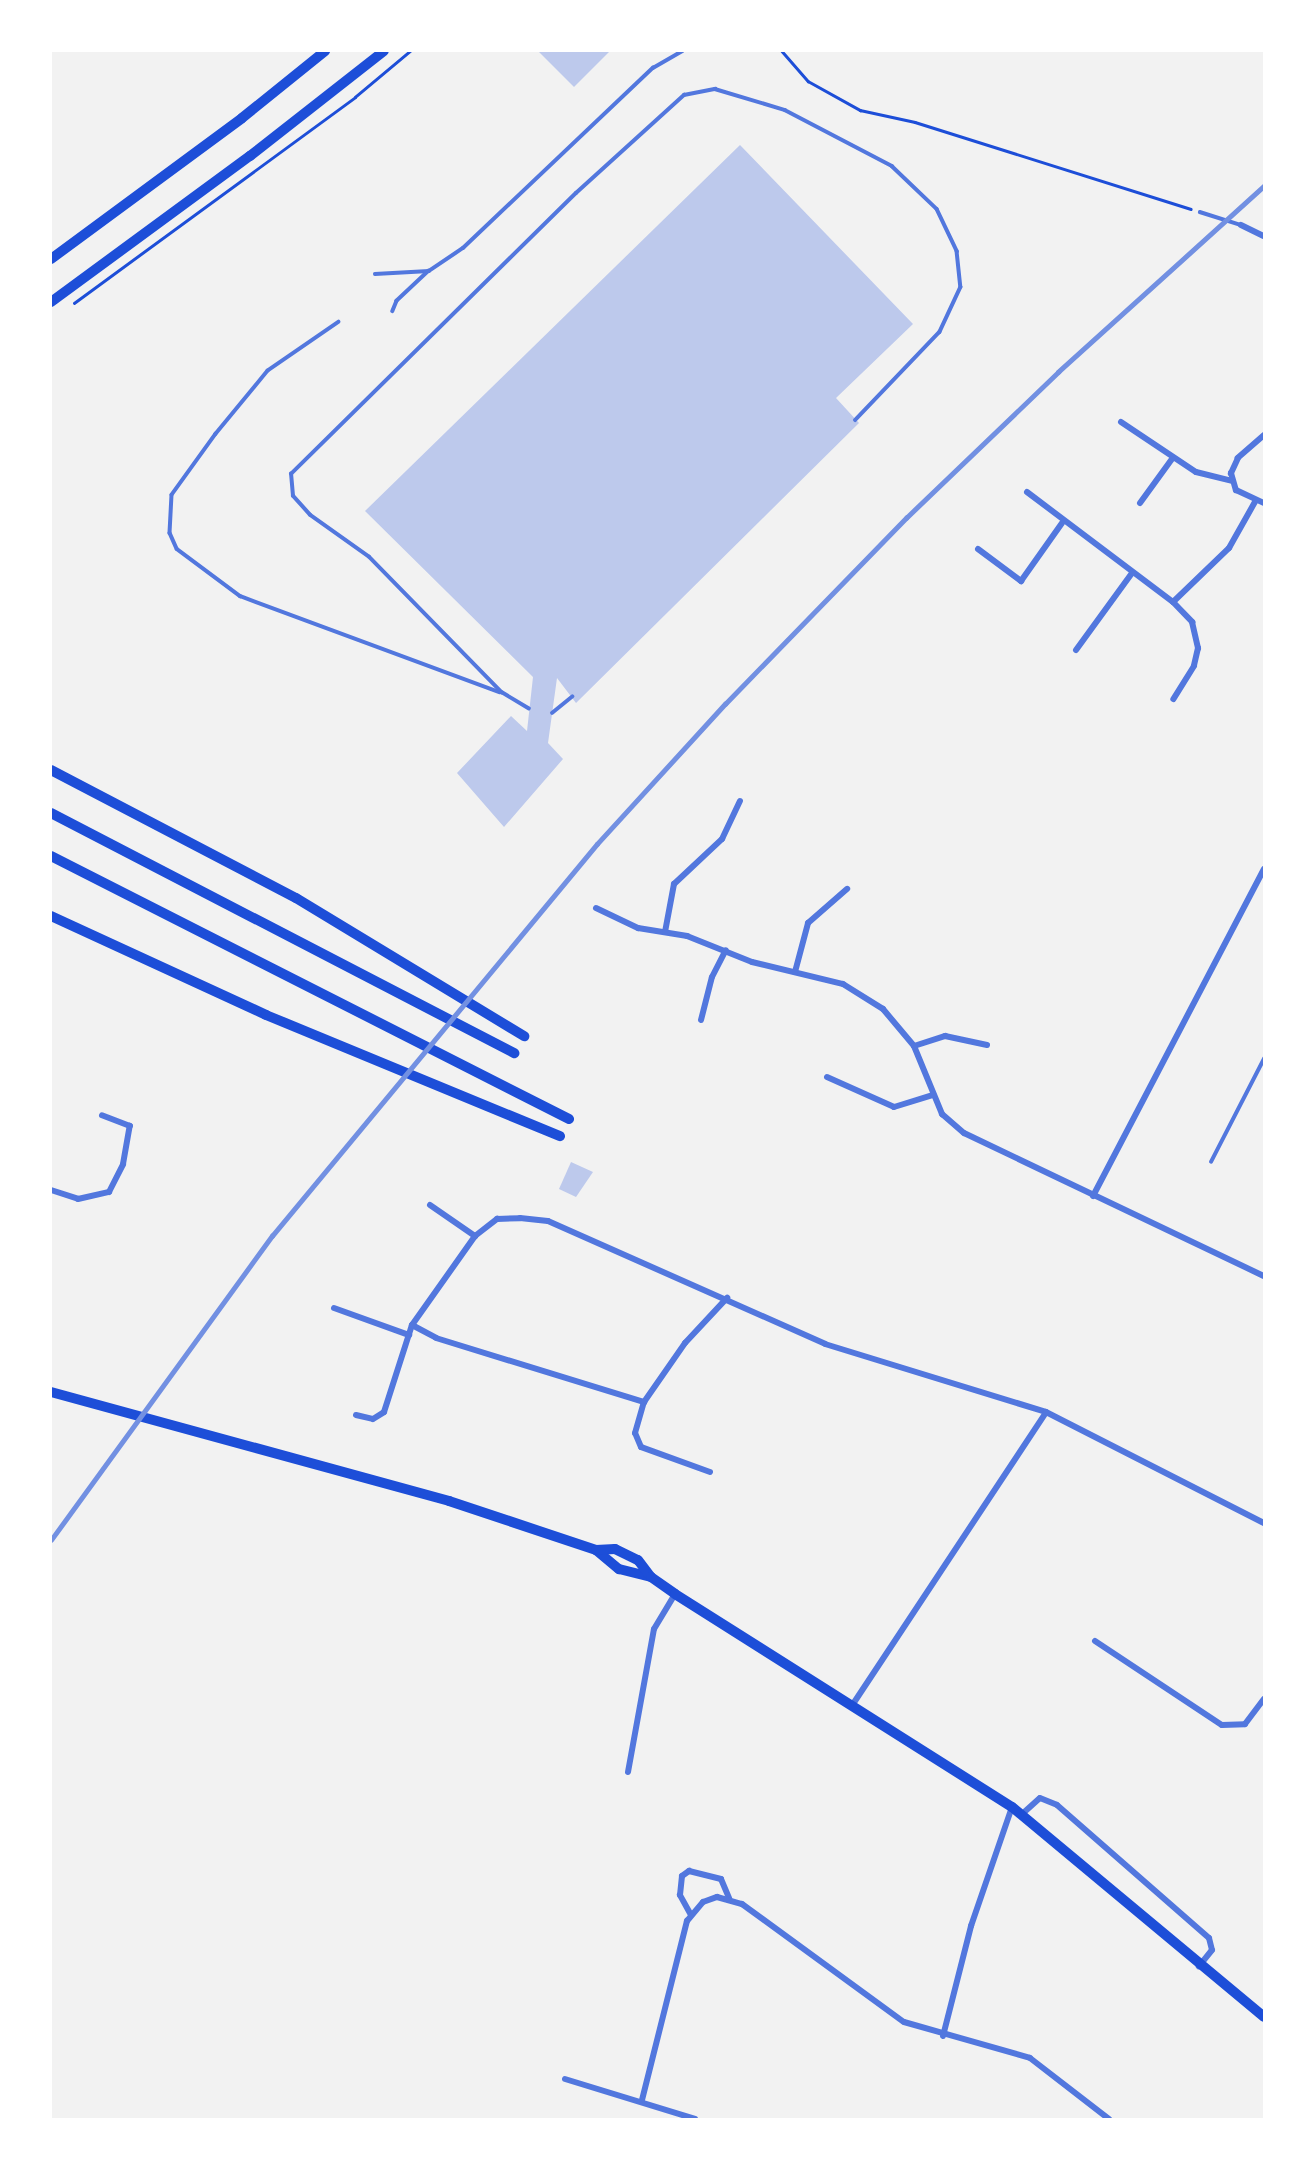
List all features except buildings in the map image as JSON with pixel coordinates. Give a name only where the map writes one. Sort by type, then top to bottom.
[{"type":"highway","points":[[51,259],[242,118],[325,51]]},
{"type":"highway","points":[[51,302],[250,156],[384,51]]},
{"type":"highway","points":[[51,770],[296,898],[524,1036]]},
{"type":"highway","points":[[51,813],[514,1054]]},
{"type":"highway","points":[[51,856],[569,1119]]},
{"type":"highway","points":[[51,916],[266,1015],[560,1136]]},
{"type":"main road","points":[[51,1392],[438,1498],[596,1550],[622,1552],[638,1560],[651,1577],[675,1594],[853,1704],[1012,1807],[1199,1966],[1264,2017]]},
{"type":"main road","points":[[596,1550],[619,1569],[651,1577]]},
{"type":"street","points":[[1241,225],[1264,236]]},
{"type":"street","points":[[1121,422],[1172,459],[1208,477],[1231,481]]},
{"type":"street","points":[[1264,435],[1238,458],[1231,481],[1236,491],[1264,503]]},
{"type":"street","points":[[1140,503],[1172,459]]},
{"type":"street","points":[[1027,492],[1062,523],[1173,602],[1192,622],[1198,648],[1194,666],[1173,699]]},
{"type":"street","points":[[1173,602],[1229,548],[1256,500]]},
{"type":"street","points":[[978,550],[1021,581],[1062,523]]},
{"type":"street","points":[[1076,650],[1132,573]]},
{"type":"street","points":[[665,932],[674,884],[722,839],[740,801]]},
{"type":"street","points":[[1093,1196],[1264,869]]},
{"type":"street","points":[[795,972],[808,923],[847,889]]},
{"type":"street","points":[[596,908],[627,924],[665,932],[795,972],[824,976],[858,990],[892,1017],[914,1046],[933,1095],[948,1122],[979,1141],[1264,1276]]},
{"type":"street","points":[[701,1020],[712,977],[726,950]]},
{"type":"street","points":[[914,1046],[944,1036],[987,1045]]},
{"type":"street","points":[[827,1076],[894,1107],[933,1095]]},
{"type":"street","points":[[51,1190],[78,1199],[108,1192],[123,1164],[131,1126],[102,1115]]},
{"type":"street","points":[[430,1205],[474,1236]]},
{"type":"street","points":[[356,1415],[373,1419],[384,1412],[412,1325],[474,1236],[497,1219],[548,1221],[727,1298],[825,1344],[1046,1412],[1264,1523]]},
{"type":"street","points":[[710,1472],[641,1447],[635,1433],[644,1402],[685,1343],[727,1298]]},
{"type":"street","points":[[334,1308],[409,1335]]},
{"type":"street","points":[[412,1325],[436,1338],[644,1402]]},
{"type":"street","points":[[853,1704],[1046,1412]]},
{"type":"street","points":[[628,1772],[654,1629],[675,1594]]},
{"type":"street","points":[[1095,1642],[1222,1725],[1245,1724],[1264,1699]]},
{"type":"street","points":[[1021,1815],[1040,1798],[1057,1804],[1209,1938],[1212,1950],[1199,1966]]},
{"type":"street","points":[[943,2036],[971,1926],[1012,1807]]},
{"type":"street","points":[[691,1915],[679,1886],[689,1871],[721,1879],[729,1898],[904,2022],[943,2036],[1030,2058],[1109,2119]]},
{"type":"street","points":[[642,2100],[691,1915],[703,1902],[729,1898]]},
{"type":"street","points":[[565,2079],[642,2100],[695,2119]]},
{"type":"lane","points":[[393,311],[397,301],[429,271],[463,248],[653,68],[682,51]]},
{"type":"lane","points":[[502,693],[369,557],[328,531],[293,496],[291,474],[576,193],[684,95],[697,90],[715,89],[751,97],[823,128],[892,166],[937,209],[957,251],[961,287],[940,332],[856,420]]},
{"type":"lane","points":[[1200,212],[1241,225]]},
{"type":"lane","points":[[375,274],[429,271]]},
{"type":"lane","points":[[339,322],[268,371],[172,495],[168,517],[177,549],[240,596],[502,693],[529,709]]},
{"type":"lane","points":[[552,713],[572,697]]},
{"type":"lane","points":[[1211,1162],[1264,1059]]},
{"type":"path","points":[[71,305],[355,97],[410,51]]},
{"type":"path","points":[[782,51],[808,81],[860,110],[915,122],[1200,212]]},
{"type":"railway","points":[[51,1540],[272,1236],[597,844],[725,704],[906,518],[1058,372],[1264,186]]}]
